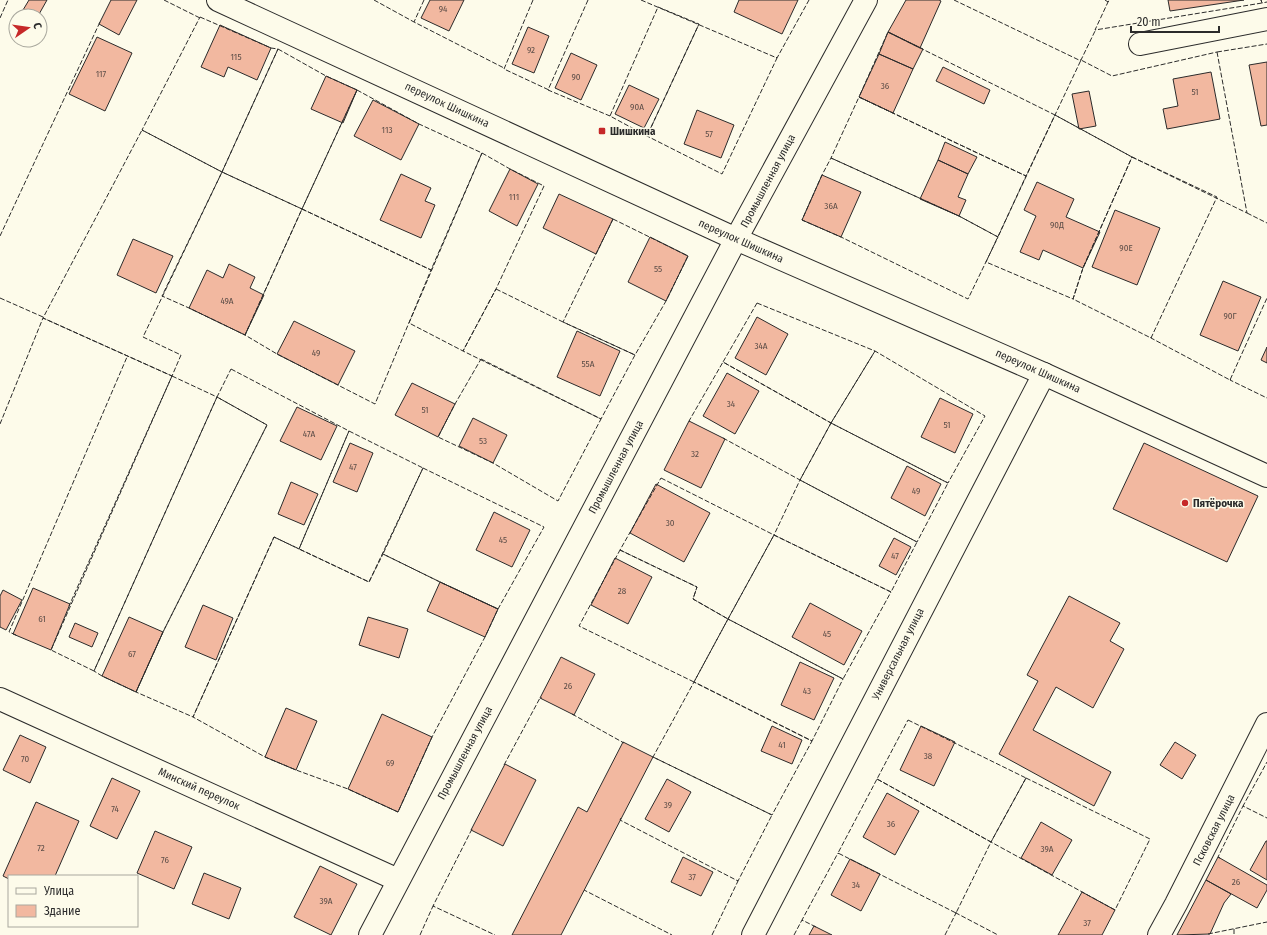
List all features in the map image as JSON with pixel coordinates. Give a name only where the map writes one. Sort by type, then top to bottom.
[{"type":"main road","name":"переулок Шишкина","points":[[218,0],[736,239],[1044,374],[1267,476]]},
{"type":"main road","name":"Промышленная улица","points":[[370,935],[736,239],[866,0]]},
{"type":"main road","points":[[1140,44],[1267,19]]},
{"type":"main road","name":"Универсальная улица","points":[[753,935],[1044,374]]},
{"type":"main road","name":"Минский переулок","points":[[0,699],[398,880]]},
{"type":"main road","name":"Псковская улица","points":[[1159,935],[1267,724]]},
{"type":"building","points":[[29,0],[47,0],[42,8],[24,8]]},
{"type":"building","points":[[111,0],[137,0],[119,35],[99,24]]},
{"type":"building","points":[[430,0],[464,0],[449,31],[421,18]]},
{"type":"building","points":[[739,0],[798,0],[782,34],[734,12]]},
{"type":"building","points":[[906,0],[941,1],[920,48],[888,32]]},
{"type":"building","points":[[1168,0],[1244,0],[1170,11]]},
{"type":"building","points":[[220,25],[271,48],[257,80],[228,67],[224,77],[201,67]]},
{"type":"building","points":[[528,27],[549,36],[534,73],[512,64]]},
{"type":"building","points":[[888,32],[923,49],[913,69],[879,54]]},
{"type":"building","points":[[97,37],[132,53],[105,111],[69,94]]},
{"type":"building","points":[[571,53],[597,65],[581,100],[555,88]]},
{"type":"building","points":[[879,54],[913,69],[893,113],[859,97]]},
{"type":"building","points":[[1267,62],[1267,125],[1261,126],[1249,65]]},
{"type":"building","points":[[943,67],[990,90],[984,104],[936,81]]},
{"type":"building","points":[[1211,72],[1220,119],[1167,129],[1163,109],[1178,106],[1173,79]]},
{"type":"building","points":[[326,76],[357,90],[343,123],[311,109]]},
{"type":"building","points":[[629,85],[659,99],[644,128],[615,114]]},
{"type":"building","points":[[1089,91],[1096,126],[1079,129],[1072,94]]},
{"type":"building","points":[[373,100],[419,124],[401,160],[354,136]]},
{"type":"building","points":[[697,110],[734,125],[721,158],[684,144]]},
{"type":"building","points":[[945,142],[977,157],[968,174],[938,160]]},
{"type":"building","points":[[938,160],[968,174],[958,197],[966,200],[959,216],[920,199]]},
{"type":"building","points":[[510,169],[538,184],[517,226],[489,211]]},
{"type":"building","points":[[401,174],[431,188],[425,201],[435,205],[421,238],[380,220]]},
{"type":"building","points":[[822,175],[861,192],[841,237],[802,220]]},
{"type":"building","points":[[1037,182],[1074,199],[1066,217],[1100,232],[1083,268],[1043,250],[1039,260],[1020,252],[1036,216],[1024,210]]},
{"type":"building","points":[[559,194],[613,219],[596,254],[543,228]]},
{"type":"building","points":[[1115,210],[1160,228],[1137,285],[1092,267]]},
{"type":"building","points":[[650,237],[688,256],[666,301],[628,282]]},
{"type":"building","points":[[133,239],[173,256],[156,293],[117,275]]},
{"type":"building","points":[[229,264],[255,277],[250,288],[264,295],[245,335],[189,308],[207,270],[223,278]]},
{"type":"building","points":[[1223,281],[1261,297],[1238,351],[1200,335]]},
{"type":"building","points":[[757,317],[788,334],[766,375],[735,358]]},
{"type":"building","points":[[294,321],[355,351],[338,385],[277,354]]},
{"type":"building","points":[[577,331],[620,351],[600,396],[557,377]]},
{"type":"building","points":[[1267,347],[1267,363],[1261,360]]},
{"type":"building","points":[[727,373],[759,391],[735,434],[703,416]]},
{"type":"building","points":[[412,383],[455,404],[438,437],[395,415]]},
{"type":"building","points":[[940,398],[973,414],[955,453],[921,437]]},
{"type":"building","points":[[297,407],[337,426],[321,460],[280,441]]},
{"type":"building","points":[[473,418],[507,435],[493,463],[459,446]]},
{"type":"building","points":[[689,421],[725,439],[701,488],[664,470]]},
{"type":"building","points":[[350,443],[373,453],[357,492],[333,482]]},
{"type":"building","name":"Пятёрочка","points":[[1144,443],[1258,496],[1227,562],[1113,509]]},
{"type":"building","points":[[907,466],[941,484],[925,516],[891,498]]},
{"type":"building","points":[[291,482],[318,494],[304,525],[278,514]]},
{"type":"building","points":[[656,484],[710,513],[684,562],[630,533]]},
{"type":"building","points":[[494,512],[530,530],[512,567],[476,550]]},
{"type":"building","points":[[894,538],[911,547],[896,575],[879,566]]},
{"type":"building","points":[[615,558],[652,577],[628,624],[591,605]]},
{"type":"building","points":[[440,582],[498,609],[485,637],[427,611]]},
{"type":"building","points":[[33,588],[70,604],[51,650],[13,634]]},
{"type":"building","points":[[3,590],[22,600],[6,630],[0,627],[0,596]]},
{"type":"building","points":[[1069,596],[1120,623],[1110,641],[1124,649],[1093,708],[1056,687],[1033,730],[1111,772],[1094,806],[999,754],[1038,681],[1027,675]]},
{"type":"building","points":[[810,603],[862,631],[844,665],[792,637]]},
{"type":"building","points":[[203,605],[233,618],[216,660],[185,647]]},
{"type":"building","points":[[129,617],[163,632],[136,692],[102,676]]},
{"type":"building","points":[[368,617],[408,629],[399,658],[359,645]]},
{"type":"building","points":[[75,623],[98,633],[92,647],[69,637]]},
{"type":"building","points":[[561,657],[595,674],[574,715],[540,698]]},
{"type":"building","points":[[800,662],[834,678],[814,720],[781,705]]},
{"type":"building","points":[[286,708],[317,721],[296,770],[265,757]]},
{"type":"building","points":[[382,714],[432,737],[398,812],[348,789]]},
{"type":"building","points":[[772,726],[802,740],[792,764],[761,751]]},
{"type":"building","points":[[921,726],[955,742],[934,786],[900,770]]},
{"type":"building","points":[[20,735],[46,747],[30,783],[3,770]]},
{"type":"building","points":[[623,742],[653,757],[561,935],[512,935],[578,807],[587,812]]},
{"type":"building","points":[[1175,742],[1196,755],[1182,779],[1160,765]]},
{"type":"building","points":[[505,764],[536,780],[503,846],[471,830]]},
{"type":"building","points":[[112,778],[140,791],[117,839],[90,826]]},
{"type":"building","points":[[667,779],[691,792],[669,832],[645,819]]},
{"type":"building","points":[[887,793],[919,811],[895,855],[863,837]]},
{"type":"building","points":[[36,802],[79,821],[55,875],[8,875],[8,878],[3,876]]},
{"type":"building","points":[[1041,822],[1072,840],[1052,875],[1021,858]]},
{"type":"building","points":[[155,831],[192,847],[174,889],[137,873]]},
{"type":"building","points":[[1267,841],[1267,880],[1250,870]]},
{"type":"building","points":[[683,857],[713,872],[701,896],[671,882]]},
{"type":"building","points":[[1218,857],[1267,885],[1267,890],[1257,908],[1206,880]]},
{"type":"building","points":[[850,859],[880,874],[861,911],[831,895]]},
{"type":"building","points":[[320,866],[357,884],[331,935],[294,917]]},
{"type":"building","points":[[204,873],[241,888],[229,919],[192,904]]},
{"type":"building","points":[[1206,880],[1231,894],[1224,903],[1210,934],[1177,935]]},
{"type":"building","points":[[1082,892],[1115,910],[1102,935],[1058,935]]},
{"type":"building","points":[[814,926],[832,935],[809,935]]},
{"type":"fence","points":[[0,18],[8,0]]},
{"type":"fence","points":[[164,0],[200,18]]},
{"type":"fence","points":[[374,0],[414,22]]},
{"type":"fence","points":[[424,0],[414,22],[504,68]]},
{"type":"fence","points":[[533,0],[504,69],[549,90]]},
{"type":"fence","points":[[588,0],[548,90],[610,115]]},
{"type":"fence","points":[[641,0],[777,58],[722,174],[647,136],[699,24]]},
{"type":"fence","points":[[776,57],[777,58],[809,0]]},
{"type":"fence","points":[[954,0],[1081,61]]},
{"type":"fence","points":[[1105,0],[1108,2],[1109,0],[1095,30],[1262,3],[1261,0],[1262,3],[1267,2]]},
{"type":"fence","points":[[658,7],[699,24],[647,136],[610,116],[658,7]]},
{"type":"fence","points":[[200,17],[271,48],[278,49],[222,172],[142,130],[200,17]]},
{"type":"fence","points":[[0,236],[100,22]]},
{"type":"fence","points":[[1080,60],[1096,29]]},
{"type":"fence","points":[[888,32],[1055,115],[1026,176],[859,97],[888,32]]},
{"type":"fence","points":[[1217,52],[1267,44]]},
{"type":"fence","points":[[278,49],[326,76],[357,90],[302,209],[222,172],[278,49]]},
{"type":"fence","points":[[1217,52],[1247,213],[1132,157],[1055,115],[1081,60],[1112,76],[1217,52]]},
{"type":"fence","points":[[357,90],[419,124],[482,153],[431,270],[302,209],[357,90]]},
{"type":"fence","points":[[859,97],[1026,176],[998,237],[959,216],[831,158],[859,97]]},
{"type":"fence","points":[[1055,115],[1132,157],[1083,268],[1073,299],[986,262],[1055,115]]},
{"type":"fence","points":[[142,130],[222,172],[143,337],[181,355],[172,376],[43,318],[142,130]]},
{"type":"fence","points":[[482,153],[544,186],[496,289],[463,351],[409,323],[482,153]]},
{"type":"fence","points":[[1132,157],[1217,197],[1151,338],[1073,299],[1083,268],[1132,157]]},
{"type":"fence","points":[[831,158],[959,216],[998,237],[968,299],[841,237],[802,220],[831,158]]},
{"type":"fence","points":[[222,172],[302,209],[245,335],[162,296],[222,172]]},
{"type":"fence","points":[[302,209],[431,270],[375,404],[277,354],[245,335],[302,209]]},
{"type":"fence","points":[[1247,213],[1267,223]]},
{"type":"fence","points":[[613,219],[688,256],[666,301],[635,355],[563,322],[613,219]]},
{"type":"fence","points":[[496,289],[635,355],[601,419],[463,351],[496,289]]},
{"type":"fence","points":[[0,298],[43,317]]},
{"type":"fence","points":[[1151,337],[1230,380],[1267,298]]},
{"type":"fence","points":[[757,303],[875,351],[831,423],[723,362],[757,303]]},
{"type":"fence","points":[[0,424],[43,318],[172,376],[69,606]]},
{"type":"fence","points":[[690,421],[723,362],[831,423],[948,483],[985,416],[875,351],[831,423]]},
{"type":"fence","points":[[16,635],[9,632],[127,357]]},
{"type":"fence","points":[[481,359],[601,419],[558,501],[493,463],[438,437],[481,359]]},
{"type":"fence","points":[[231,369],[349,431],[299,549],[274,537],[193,717],[136,692],[163,632],[267,425],[217,397],[231,369]]},
{"type":"fence","points":[[172,376],[217,397],[94,671],[51,650],[172,376]]},
{"type":"fence","points":[[1231,379],[1230,380],[1267,398]]},
{"type":"fence","points":[[217,397],[267,425],[163,632],[136,692],[94,671],[217,397]]},
{"type":"fence","points":[[831,423],[948,483],[917,542],[800,480],[831,423]]},
{"type":"fence","points":[[723,438],[800,480],[831,423]]},
{"type":"fence","points":[[349,431],[423,468],[369,582],[299,549],[349,431]]},
{"type":"fence","points":[[423,468],[544,527],[498,609],[383,554],[423,468]]},
{"type":"fence","points":[[661,478],[774,535],[728,619],[693,599],[697,587],[620,550],[661,478]]},
{"type":"fence","points":[[800,480],[917,542],[891,592],[774,535],[800,480]]},
{"type":"fence","points":[[774,535],[891,592],[843,679],[728,619],[774,535]]},
{"type":"fence","points":[[274,537],[369,582],[383,554],[498,609],[485,637],[432,737],[398,812],[348,789],[265,757],[193,717],[274,537]]},
{"type":"fence","points":[[620,550],[697,587],[693,599],[728,619],[694,682],[579,626],[620,550]]},
{"type":"fence","points":[[728,619],[843,679],[812,741],[694,682],[728,619]]},
{"type":"fence","points":[[653,757],[772,815],[812,741],[694,682],[653,757],[653,758]]},
{"type":"fence","points":[[504,765],[540,698],[542,698]]},
{"type":"fence","points":[[572,714],[624,743]]},
{"type":"fence","points":[[908,720],[1026,778],[991,842],[877,779],[908,720]]},
{"type":"fence","points":[[621,818],[620,820],[738,881],[772,815],[653,757]]},
{"type":"fence","points":[[1244,806],[1267,762]]},
{"type":"fence","points":[[1026,778],[1150,839],[1115,910],[991,842],[1026,778]]},
{"type":"fence","points":[[877,779],[991,842],[956,913],[838,853],[877,779]]},
{"type":"fence","points":[[1220,858],[1218,857],[1243,806],[1267,818]]},
{"type":"fence","points":[[472,829],[433,906],[495,935]]},
{"type":"fence","points":[[816,927],[802,920],[838,853],[839,854]]},
{"type":"fence","points":[[712,935],[738,881],[736,880]]},
{"type":"fence","points":[[585,889],[584,890],[672,935]]},
{"type":"fence","points":[[420,935],[433,906],[435,906]]},
{"type":"fence","points":[[956,912],[998,935]]},
{"type":"fence","points":[[945,935],[955,913]]},
{"type":"fence","points":[[794,935],[802,920],[803,921]]},
{"type":"fence","points":[[1208,934],[1267,922]]},
{"type":"fence","points":[[1234,929],[1234,935]]},
{"type":"place","name":"Шишкина","points":[[602,131]]},
{"type":"place","name":"Пятёрочка","points":[[1185,503]]}]
